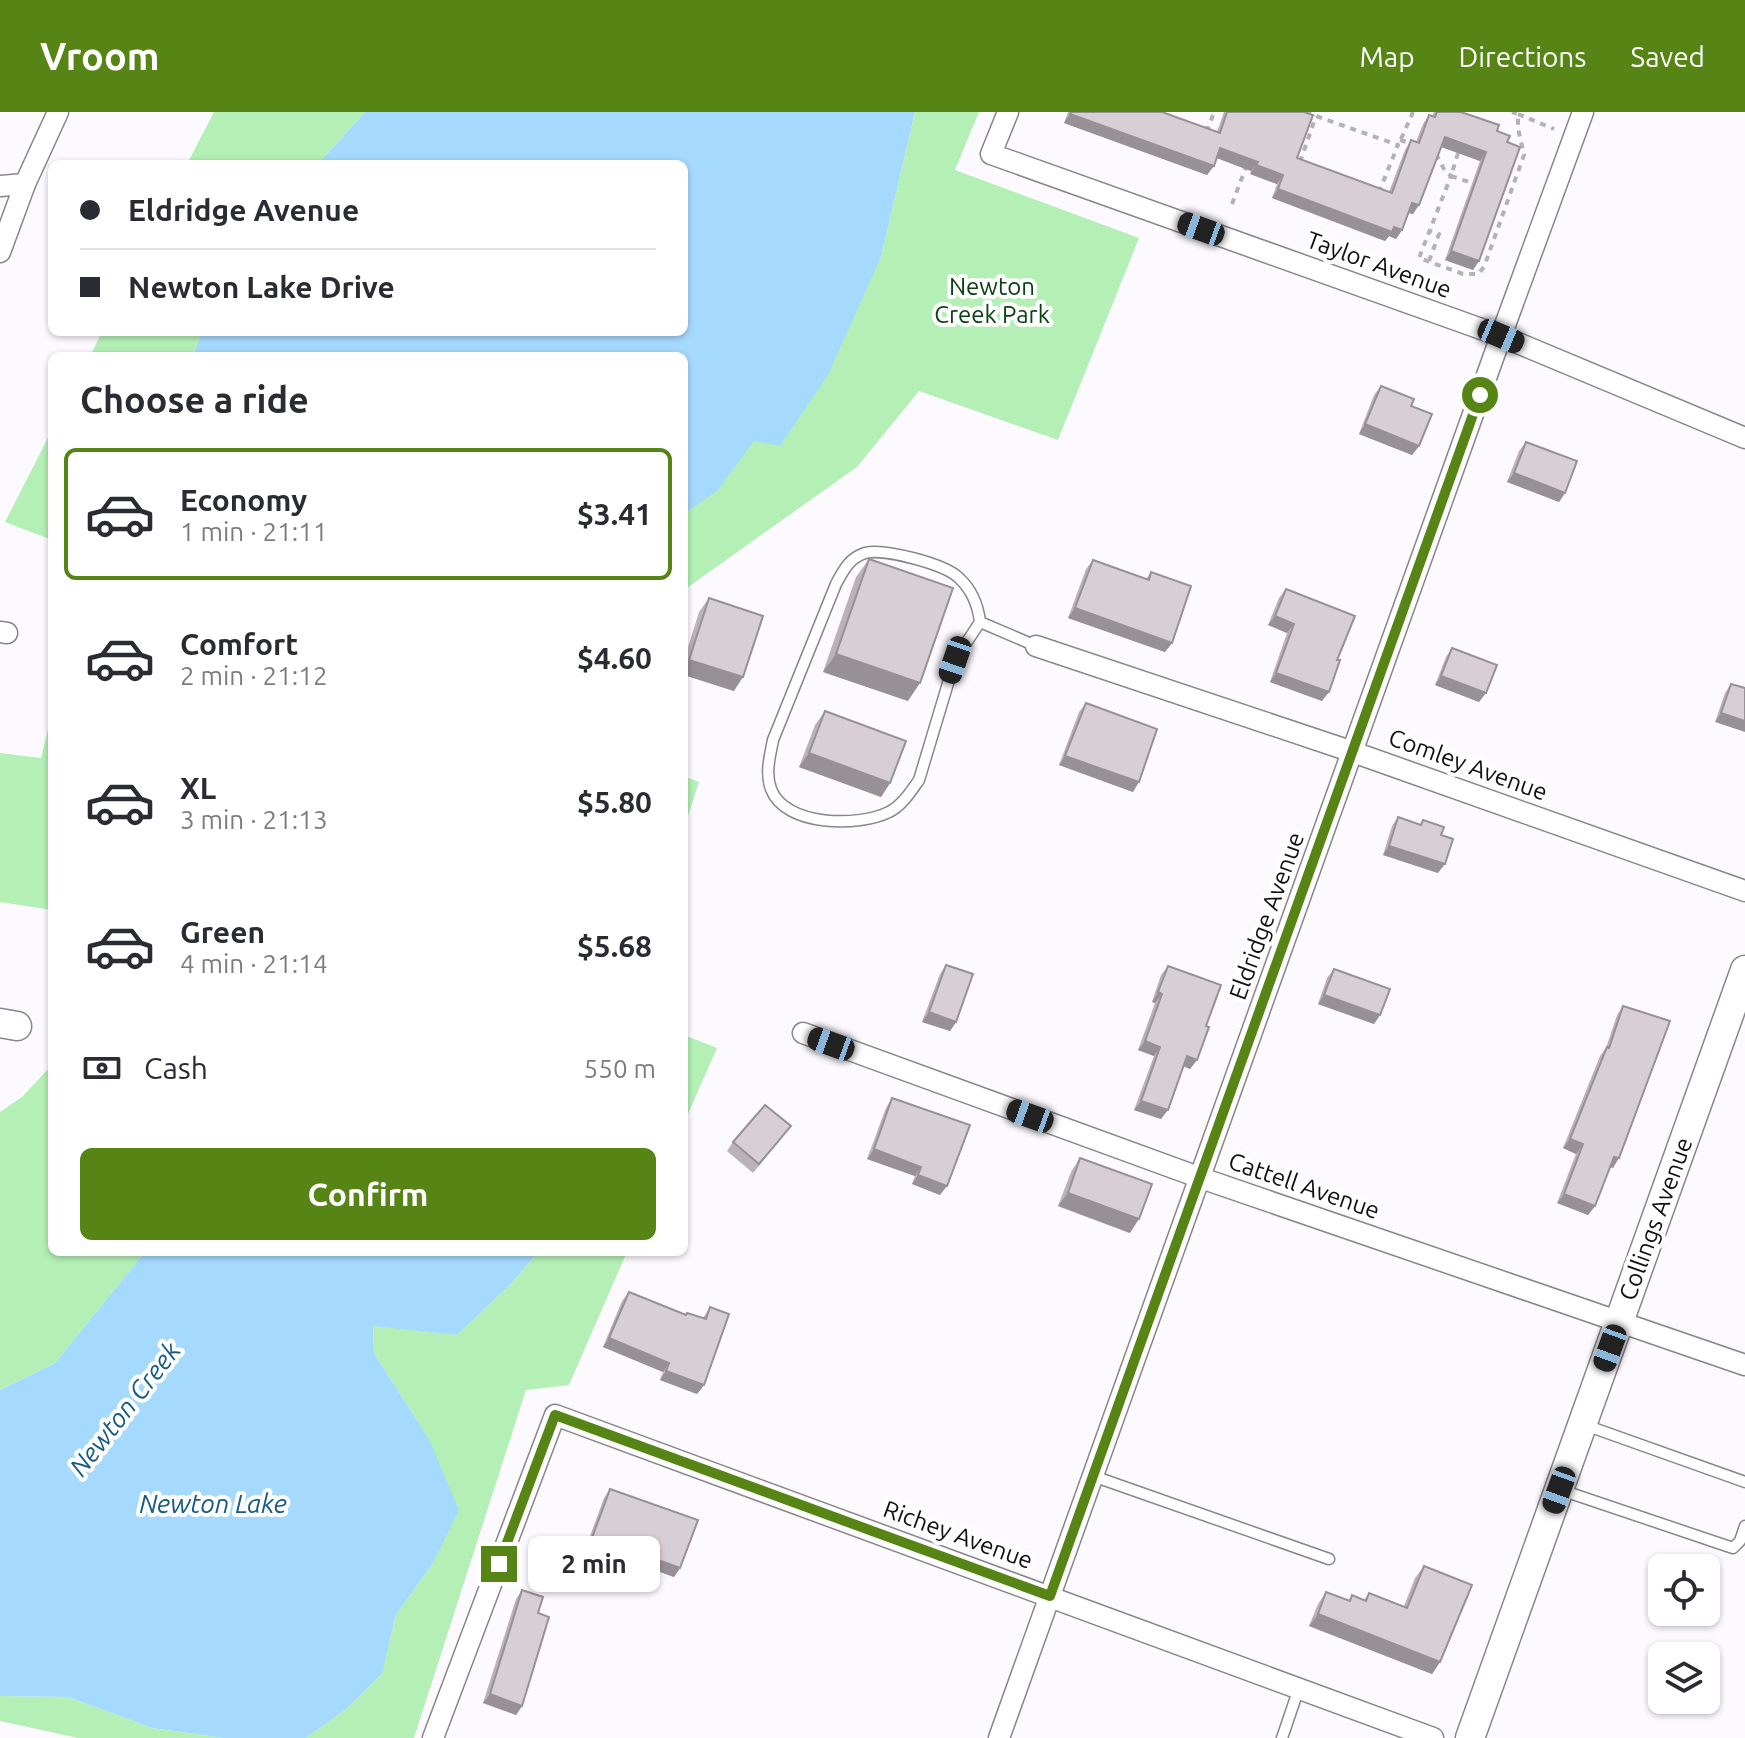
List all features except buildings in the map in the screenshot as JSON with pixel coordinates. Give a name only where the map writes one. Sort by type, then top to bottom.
[{"type":"main road","name":"Collings Avenue","points":[[1470,1738],[1745,970]]},
{"type":"street","points":[[0,252],[25,184],[58,112]]},
{"type":"street","name":"Taylor Avenue","points":[[1008,112],[991,154],[1501,336],[1745,438]]},
{"type":"street","name":"Eldridge Avenue","points":[[999,1738],[1583,112]]},
{"type":"street","points":[[0,186],[25,184]]},
{"type":"street","name":"Comley Avenue","points":[[1036,646],[1353,752],[1745,891]]},
{"type":"street","name":"Cattell Avenue","points":[[803,1033],[1201,1178],[1745,1365]]},
{"type":"street","name":"Richey Avenue","points":[[433,1738],[555,1415],[1433,1738]]},
{"type":"lane","points":[[879,552],[940,567],[957,576],[970,590],[978,607],[980,622],[955,660],[919,780],[909,795],[891,811],[858,822],[814,820],[789,810],[776,799],[770,787],[768,766],[773,740],[846,564],[863,554],[879,552]]},
{"type":"lane","points":[[980,622],[1036,646]]},
{"type":"lane","points":[[1583,1424],[1745,1482]]},
{"type":"lane","points":[[1093,1476],[1329,1559]]},
{"type":"lane","points":[[1559,1490],[1733,1548],[1740,1541],[1745,1526]]},
{"type":"lane","points":[[1282,1738],[1299,1688]]},
{"type":"path","points":[[1196,125],[1208,129],[1214,112]]},
{"type":"path","points":[[1305,112],[1421,147]]},
{"type":"path","points":[[1366,187],[1379,192],[1413,112]]},
{"type":"path","points":[[1512,112],[1558,130]]},
{"type":"path","points":[[1458,153],[1419,258],[1474,275],[1482,271],[1524,155],[1518,128],[1519,113]]},
{"type":"path","points":[[1313,167],[1300,163],[1316,116]]},
{"type":"path","points":[[1431,151],[1451,176],[1472,183]]},
{"type":"path","points":[[1232,204],[1247,165]]},
{"type":"path","points":[[1430,231],[1453,238]]},
{"type":"path","points":[[1429,261],[1439,234]]},
{"type":"green space","points":[[214,112],[365,112],[322,160],[189,160]]},
{"type":"green space","name":"Newton Creek Park","points":[[915,112],[979,112],[955,170],[1139,238],[1058,440],[919,391],[857,467],[688,587],[688,511],[717,490],[881,257]]},
{"type":"green space","points":[[100,336],[200,336],[194,352],[92,352]]},
{"type":"green space","points":[[48,438],[48,538],[5,522]]},
{"type":"green space","points":[[48,729],[48,909],[0,902],[0,753],[41,758]]},
{"type":"green space","points":[[688,778],[699,782],[688,816]]},
{"type":"green space","points":[[688,1037],[717,1048],[688,1114]]},
{"type":"green space","points":[[48,1069],[48,1256],[142,1256],[55,1363],[0,1390],[0,1112],[22,1097]]},
{"type":"green space","points":[[535,1256],[625,1256],[569,1385],[526,1390],[414,1738],[306,1738],[345,1710],[382,1674],[396,1615],[433,1563],[429,1439],[374,1353],[373,1325],[457,1335],[510,1285]]},
{"type":"green space","points":[[0,1696],[68,1697],[152,1728],[224,1738],[78,1738],[0,1721]]},
{"type":"water","points":[[365,112],[915,112],[881,257],[828,375],[780,446],[754,441],[717,491],[688,511],[688,352],[194,352],[200,336],[688,336],[688,160],[322,160]]},
{"type":"water","name":"Newton Lake","points":[[142,1256],[535,1256],[510,1285],[457,1335],[373,1326],[374,1353],[429,1439],[459,1510],[433,1563],[396,1615],[382,1674],[345,1710],[306,1738],[224,1738],[152,1728],[68,1697],[0,1696],[0,1390],[55,1363]]},
{"type":"route","points":[[499,1564],[555,1415],[1050,1596],[1480,395]]},
{"type":"water label","name":"Newton Creek","points":[[125,1409]]}]
